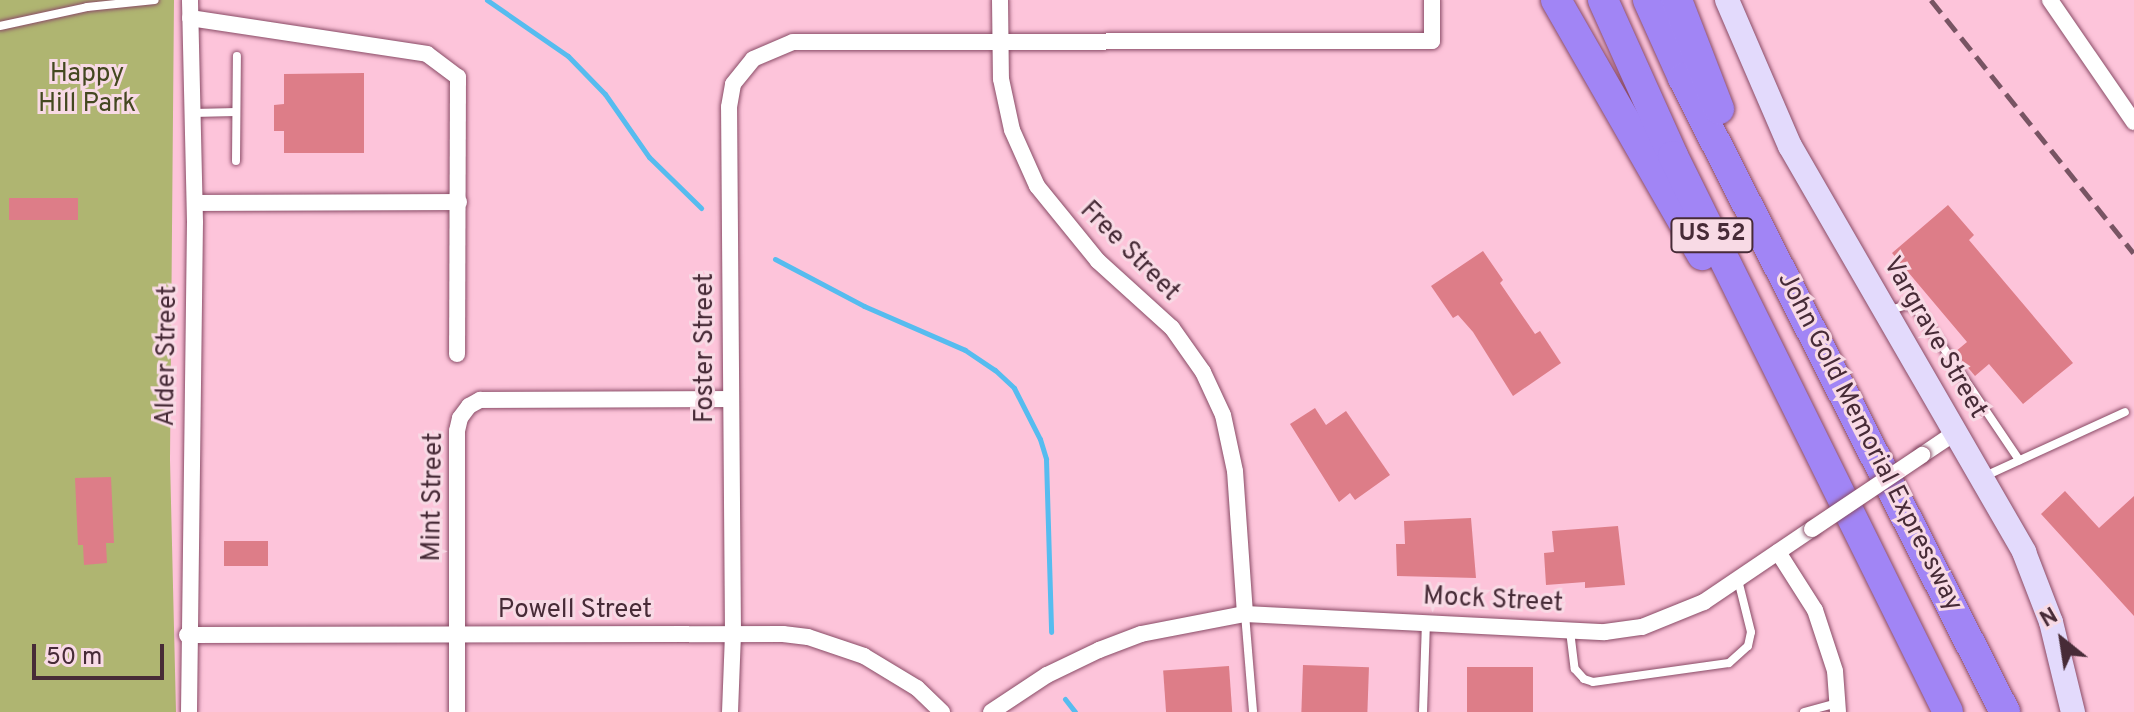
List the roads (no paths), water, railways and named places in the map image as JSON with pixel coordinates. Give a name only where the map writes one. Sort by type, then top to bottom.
[{"type":"highway","points":[[1556,0],[1825,468]]},
{"type":"highway","name":"John Gold Memorial Expressway","points":[[1603,0],[1656,120],[1948,712]]},
{"type":"highway","name":"John Gold Memorial Expressway","points":[[1648,0],[1683,78],[2005,712]]},
{"type":"highway","points":[[1677,0],[1778,260]]},
{"type":"street","name":"Alder Street","points":[[189,712],[187,635],[195,203],[190,0]]},
{"type":"street","name":"Free Street","points":[[1000,0],[1001,79],[1012,130],[1037,186],[1098,261],[1172,328],[1213,391],[1223,415],[1235,471],[1245,614]]},
{"type":"street","points":[[999,41],[1432,41],[1432,0]]},
{"type":"street","name":"Vargrave Street","points":[[1727,0],[1790,146],[1894,308],[2038,587],[2051,622],[2073,712]]},
{"type":"street","points":[[2050,0],[2134,122]]},
{"type":"street","points":[[190,18],[427,54],[458,77],[457,354]]},
{"type":"street","name":"Foster Street","points":[[730,712],[733,634],[729,107],[733,84],[746,66],[762,52],[793,42],[999,41]]},
{"type":"street","points":[[195,203],[459,202]]},
{"type":"street","name":"Mint Street","points":[[457,712],[457,431],[460,418],[469,406],[480,400],[731,399]]},
{"type":"street","name":"Mock Street","points":[[991,712],[1047,675],[1099,650],[1141,634],[1245,614],[1570,630],[1624,630],[1663,621],[1684,613],[1738,580],[1956,432]]},
{"type":"street","points":[[1778,552],[1815,610],[1835,671],[1838,707]]},
{"type":"street","name":"Powell Street","points":[[187,635],[783,634],[832,643],[891,671],[942,712]]},
{"type":"lane","points":[[0,26],[87,7],[155,0]]},
{"type":"lane","points":[[236,161],[237,56]]},
{"type":"lane","points":[[192,113],[236,112]]},
{"type":"lane","points":[[1894,308],[1911,304],[1922,316],[2019,460]]},
{"type":"lane","points":[[1982,477],[2125,412]]},
{"type":"lane","points":[[1570,630],[1575,669],[1584,679],[1593,682],[1729,663],[1748,646],[1751,632],[1738,580]]},
{"type":"lane","points":[[1245,614],[1253,712]]},
{"type":"lane","points":[[1423,712],[1426,621]]},
{"type":"lane","points":[[1804,712],[1838,707]]},
{"type":"waterway","points":[[487,0],[568,56],[605,94],[649,157],[701,208]]},
{"type":"waterway","points":[[775,259],[864,306],[965,350],[995,370],[1014,388],[1040,439],[1046,459],[1051,632]]},
{"type":"waterway","points":[[1065,699],[1075,712]]},
{"type":"railway","points":[[1931,0],[2134,253]]},
{"type":"park label","name":"Happy Hill Park","points":[[87,90]]}]
